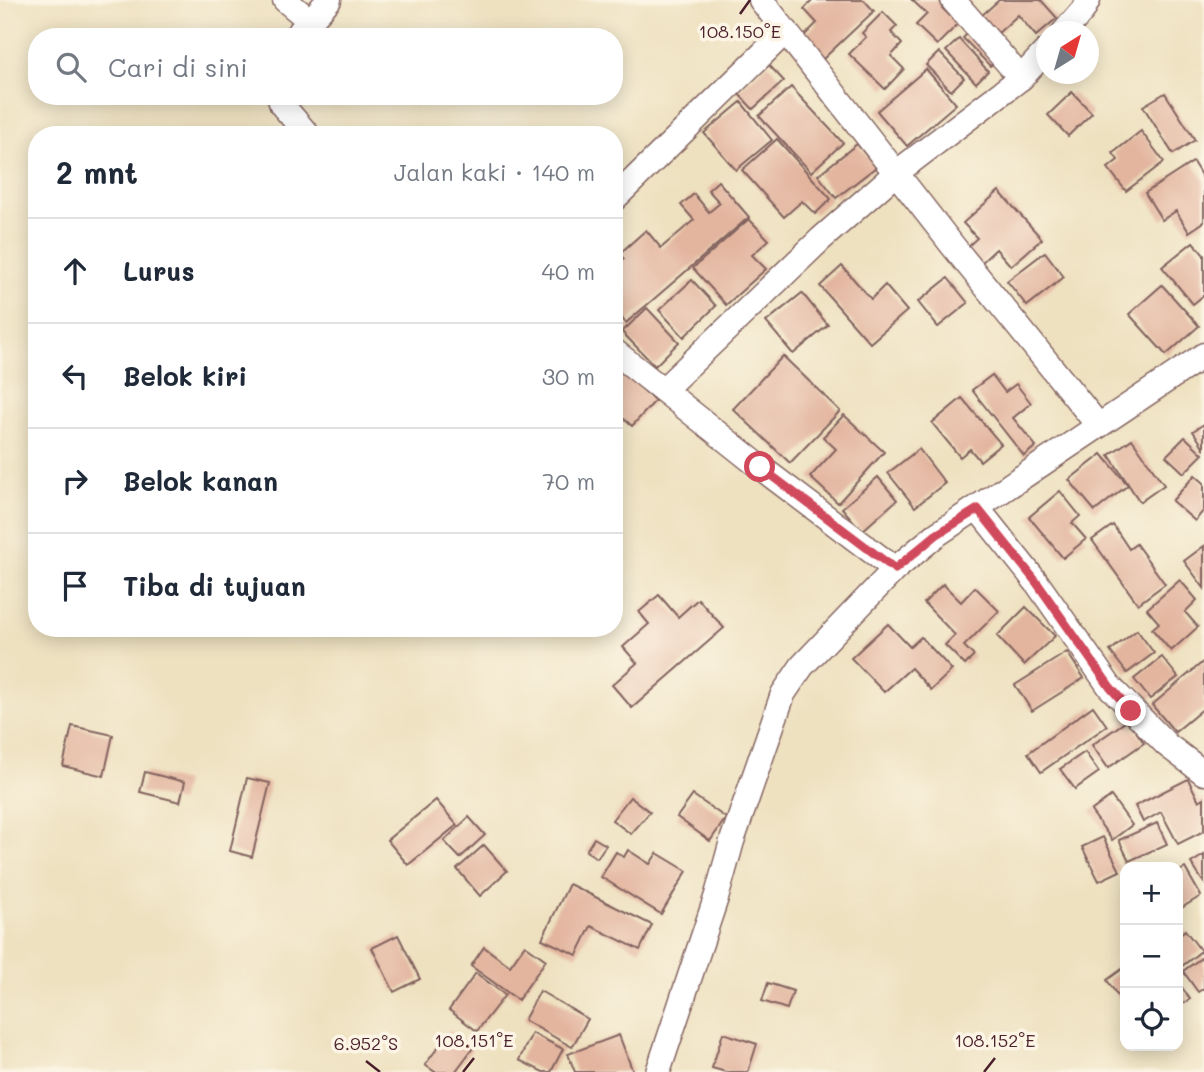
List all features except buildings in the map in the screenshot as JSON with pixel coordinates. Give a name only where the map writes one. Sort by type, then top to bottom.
[{"type":"street","points":[[285,0],[302,28],[329,0]]},
{"type":"street","points":[[761,0],[1098,425]]},
{"type":"street","points":[[953,0],[1021,78]]},
{"type":"street","points":[[1074,21],[1088,0]]},
{"type":"street","points":[[623,190],[786,31]]},
{"type":"street","points":[[663,390],[821,239],[896,173],[1021,78],[1036,62]]},
{"type":"street","points":[[282,105],[300,126]]},
{"type":"street","points":[[658,1072],[717,895],[732,841],[783,694],[802,666],[895,569],[936,535],[1204,355]]},
{"type":"street","points":[[623,358],[895,569]]},
{"type":"street","points":[[978,509],[1037,583],[1110,687],[1167,745],[1204,774]]},
{"type":"route","points":[[760,467],[895,569],[936,535],[978,509],[1037,583],[1110,687],[1131,711]]}]
